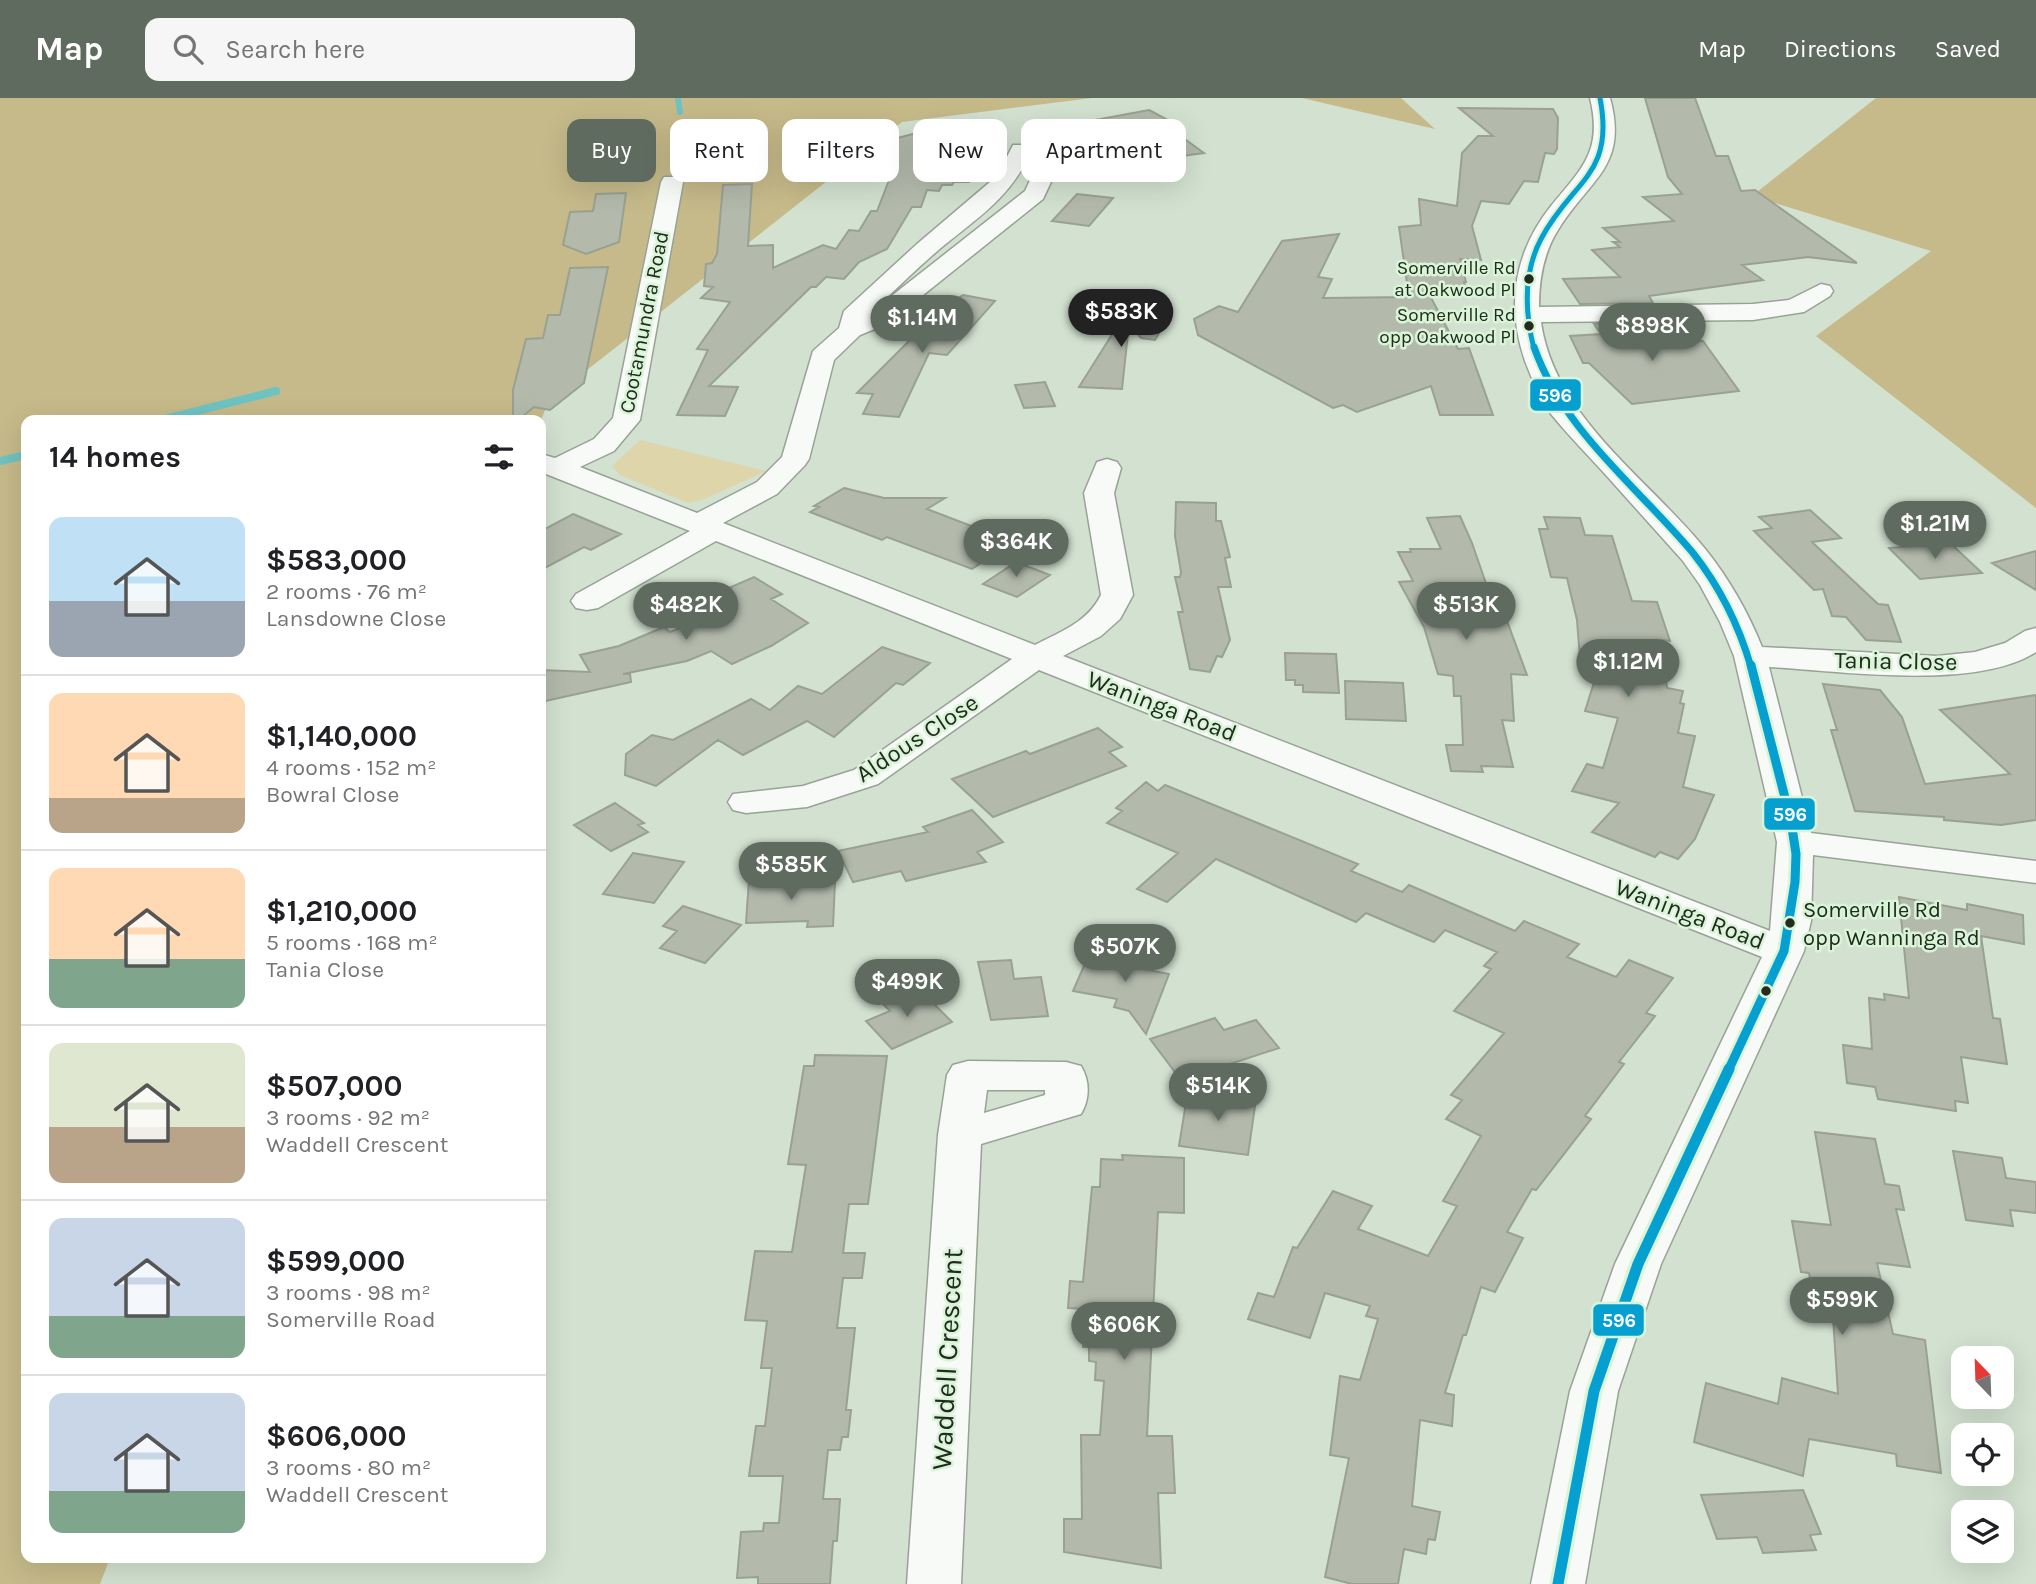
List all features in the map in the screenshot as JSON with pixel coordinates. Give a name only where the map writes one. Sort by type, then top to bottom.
[{"type":"street","points":[[1558,1584],[1594,1391],[1638,1264],[1784,951],[1792,921],[1795,842],[1750,656],[1722,595],[1694,555],[1562,408],[1546,383],[1538,363],[1527,315],[1527,274],[1538,244],[1591,175],[1601,157],[1607,128],[1600,98]]},
{"type":"street","points":[[587,601],[766,488],[795,459],[822,357],[851,330],[878,319],[1035,194],[1053,154],[1051,150],[1021,150],[1007,179],[987,199],[925,249],[853,316],[851,330]]},
{"type":"street","name":"Cootamundra Road","points":[[548,465],[604,445],[626,420],[672,182]]},
{"type":"street","points":[[1527,315],[1754,312],[1795,307],[1821,291]]},
{"type":"street","name":"Waninga Road","points":[[548,465],[1784,951]]},
{"type":"street","name":"Aldous Close","points":[[746,802],[807,796],[866,777],[1037,657],[1090,629],[1109,612],[1117,595],[1099,493],[1107,468]]},
{"type":"street","name":"Tania Close","points":[[1750,656],[1937,666],[1978,662],[2017,650],[2036,638]]},
{"type":"street","points":[[1795,842],[2036,872]]},
{"type":"street","name":"Waddell Crescent","points":[[934,1584],[960,1135]]},
{"type":"shaded area","points":[[0,98],[1092,98],[913,119],[899,124],[899,119],[782,119],[782,182],[826,182],[549,400],[543,415],[21,415],[21,1563],[108,1563],[100,1584],[0,1584]]},
{"type":"shaded area","points":[[1302,98],[1401,98],[1435,129]]},
{"type":"shaded area","points":[[1876,98],[2036,98],[2036,508],[1816,336],[1931,251],[1752,196]]},
{"type":"shaded area","points":[[640,440],[766,471],[702,500],[688,503],[620,475],[612,466]]},
{"type":"building","points":[[1645,98],[1695,98],[1716,156],[1728,156],[1741,191],[1755,190],[1857,263],[1808,257],[1742,265],[1763,280],[1649,296],[1653,303],[1580,304],[1563,279],[1620,277],[1592,250],[1620,247],[1613,242],[1620,242],[1603,228],[1674,221],[1643,197],[1682,194],[1668,177]]},
{"type":"building","points":[[1459,108],[1553,109],[1558,118],[1557,149],[1554,154],[1545,153],[1538,182],[1524,181],[1509,204],[1481,201],[1472,226],[1481,260],[1460,259],[1466,291],[1428,292],[1458,349],[1469,348],[1493,415],[1440,415],[1431,386],[1357,412],[1343,405],[1333,408],[1198,335],[1194,319],[1219,306],[1238,312],[1282,241],[1339,234],[1318,277],[1332,279],[1323,298],[1409,297],[1399,227],[1421,225],[1419,199],[1457,206],[1462,153],[1478,136],[1493,136]]},
{"type":"building","points":[[1149,110],[1166,119],[1101,119]]},
{"type":"building","points":[[913,134],[913,182],[954,182],[952,185],[942,185],[939,191],[927,190],[921,207],[912,207],[887,249],[859,262],[844,279],[826,277],[816,287],[811,287],[709,386],[738,387],[725,416],[677,415],[708,350],[697,349],[730,302],[701,298],[713,287],[704,286],[706,264],[712,263],[717,254],[723,185],[752,184],[748,246],[773,245],[773,268],[823,245],[836,249],[849,230],[859,231],[871,211],[877,211],[888,182],[899,182],[899,138]]},
{"type":"building","points":[[1186,140],[1204,153],[1186,155]]},
{"type":"building","points":[[626,193],[619,242],[586,254],[563,245],[570,212],[593,211],[596,194]]},
{"type":"building","points":[[1077,194],[1113,198],[1089,226],[1052,221]]},
{"type":"building","points":[[608,267],[584,383],[550,410],[534,407],[524,415],[513,415],[513,390],[526,339],[543,338],[548,315],[560,315],[570,268]]},
{"type":"building","points":[[963,295],[995,301],[947,355],[929,353],[899,417],[863,414],[873,394],[857,393],[949,301],[951,303]]},
{"type":"building","points":[[1131,304],[1130,312],[1169,316],[1155,340],[1141,338],[1129,324],[1122,389],[1079,387],[1123,317],[1117,310],[1126,311]]},
{"type":"building","points":[[1668,323],[1680,341],[1703,341],[1739,391],[1632,404],[1589,363],[1583,363],[1570,336],[1601,334],[1594,324]]},
{"type":"building","points":[[1045,382],[1055,406],[1024,408],[1015,385]]},
{"type":"building","points":[[844,488],[884,498],[945,498],[927,509],[1013,542],[972,569],[887,537],[882,540],[810,512],[819,507],[814,506]]},
{"type":"building","points":[[1176,502],[1216,503],[1216,521],[1221,521],[1230,557],[1225,558],[1231,587],[1218,587],[1230,640],[1222,657],[1217,656],[1210,672],[1190,669],[1178,612],[1183,612],[1175,577],[1180,577],[1181,572],[1175,536]]},
{"type":"building","points":[[1810,510],[1841,538],[1812,542],[1878,604],[1888,605],[1901,642],[1866,640],[1846,617],[1832,616],[1823,589],[1814,590],[1754,531],[1772,528],[1759,517]]},
{"type":"building","points":[[573,514],[621,534],[591,550],[584,547],[546,567],[546,528]]},
{"type":"building","points":[[1460,516],[1489,592],[1507,621],[1527,675],[1511,674],[1514,721],[1502,720],[1513,767],[1481,766],[1483,772],[1451,771],[1446,745],[1463,745],[1461,696],[1454,696],[1453,676],[1438,674],[1424,627],[1399,582],[1413,581],[1398,552],[1411,552],[1410,549],[1441,549],[1427,518]]},
{"type":"building","points":[[1544,517],[1580,518],[1585,535],[1612,536],[1632,601],[1657,602],[1670,641],[1661,640],[1667,688],[1683,691],[1680,703],[1684,704],[1678,733],[1695,736],[1683,787],[1714,795],[1695,839],[1678,859],[1660,852],[1655,857],[1592,832],[1619,803],[1572,791],[1587,764],[1603,768],[1618,718],[1585,711],[1597,673],[1581,671],[1577,620],[1567,578],[1551,577],[1539,529],[1548,529]]},
{"type":"building","points":[[1950,543],[1982,573],[1920,579],[1889,548]]},
{"type":"building","points":[[2036,551],[2036,590],[1992,563]]},
{"type":"building","points":[[1016,562],[1050,575],[1017,597],[983,584]]},
{"type":"building","points":[[754,577],[782,594],[771,599],[808,623],[771,646],[732,664],[711,651],[687,661],[623,674],[630,674],[631,682],[546,701],[546,670],[590,672],[580,655],[619,646],[664,627],[670,632],[727,609],[708,597]]},
{"type":"building","points":[[882,647],[930,663],[903,685],[896,683],[834,737],[807,721],[743,755],[718,740],[656,786],[625,775],[626,754],[652,735],[673,740],[751,699],[770,710],[798,686],[822,694]]},
{"type":"building","points":[[1285,653],[1336,654],[1339,693],[1303,692],[1303,685],[1295,685],[1295,680],[1286,680]]},
{"type":"building","points":[[1345,681],[1403,683],[1406,721],[1346,719]]},
{"type":"building","points":[[1823,684],[1880,690],[1902,717],[1925,784],[2010,774],[1940,710],[2036,695],[2036,820],[2001,825],[1944,820],[1944,817],[1855,811],[1831,730],[1837,730]]},
{"type":"building","points":[[1098,728],[1122,747],[1109,752],[1126,766],[993,817],[952,779],[1026,751],[1030,754]]},
{"type":"building","points":[[1146,782],[1158,791],[1165,785],[1358,864],[1351,871],[1402,892],[1409,885],[1515,931],[1524,921],[1579,944],[1567,957],[1616,977],[1629,960],[1673,978],[1646,1013],[1655,1016],[1619,1062],[1624,1064],[1585,1116],[1591,1119],[1536,1190],[1532,1189],[1507,1232],[1523,1238],[1495,1292],[1481,1287],[1445,1393],[1454,1395],[1452,1426],[1420,1420],[1412,1506],[1440,1512],[1435,1540],[1428,1539],[1426,1554],[1404,1549],[1398,1584],[1352,1584],[1325,1577],[1349,1458],[1330,1455],[1340,1376],[1360,1380],[1378,1319],[1366,1316],[1370,1306],[1325,1293],[1310,1338],[1248,1319],[1258,1293],[1274,1297],[1293,1247],[1297,1248],[1333,1191],[1372,1206],[1358,1229],[1428,1256],[1457,1206],[1443,1201],[1481,1136],[1446,1119],[1462,1100],[1451,1095],[1504,1033],[1454,1011],[1491,969],[1484,966],[1497,952],[1445,930],[1434,942],[1366,913],[1356,922],[1216,859],[1167,902],[1137,889],[1178,853],[1107,823],[1122,811],[1116,808]]},
{"type":"building","points":[[615,803],[644,823],[638,825],[648,832],[611,851],[574,825]]},
{"type":"building","points":[[972,810],[1003,842],[977,852],[986,862],[906,881],[901,871],[853,882],[838,851],[928,832],[923,827]]},
{"type":"building","points":[[633,853],[684,862],[654,903],[603,894]]},
{"type":"building","points":[[786,879],[786,883],[835,882],[833,926],[807,927],[808,921],[746,923],[749,880]]},
{"type":"building","points":[[1899,897],[1967,910],[1967,904],[2023,915],[2024,944],[1981,936],[1993,1018],[2000,1019],[2007,1064],[1961,1057],[1968,1103],[1955,1101],[1956,1111],[1878,1099],[1875,1087],[1847,1083],[1843,1045],[1872,1049],[1869,998],[1885,1000],[1884,994],[1909,998]]},
{"type":"building","points":[[683,906],[741,925],[705,963],[660,948],[677,931],[663,926]]},
{"type":"building","points":[[1112,950],[1148,957],[1143,969],[1169,974],[1146,1034],[1129,1011],[1114,1007],[1117,999],[1073,991],[1087,959],[1107,963]]},
{"type":"building","points":[[1011,960],[1014,979],[1041,977],[1048,1016],[991,1020],[978,962]]},
{"type":"building","points":[[905,990],[915,1001],[926,996],[952,1022],[892,1049],[866,1021],[890,1011],[880,1001]]},
{"type":"building","points":[[1215,1018],[1224,1030],[1256,1020],[1279,1048],[1181,1080],[1150,1039]]},
{"type":"building","points":[[815,1055],[887,1056],[868,1204],[849,1204],[843,1253],[865,1253],[862,1278],[843,1278],[837,1328],[855,1328],[846,1410],[851,1410],[848,1437],[842,1437],[840,1450],[828,1450],[823,1499],[840,1499],[837,1541],[833,1541],[830,1584],[758,1584],[758,1577],[737,1578],[741,1532],[763,1531],[764,1523],[779,1523],[783,1476],[749,1476],[756,1426],[765,1426],[772,1368],[761,1368],[767,1321],[745,1320],[755,1251],[792,1252],[806,1165],[788,1164],[804,1066],[814,1066]]},
{"type":"building","points":[[1188,1090],[1256,1099],[1248,1155],[1179,1146]]},
{"type":"building","points":[[1815,1132],[1875,1139],[1885,1184],[1899,1186],[1904,1210],[1896,1209],[1910,1267],[1877,1263],[1893,1334],[1925,1340],[1941,1473],[1897,1466],[1896,1454],[1809,1439],[1803,1476],[1694,1442],[1706,1383],[1778,1404],[1782,1378],[1838,1394],[1832,1301],[1814,1299],[1809,1273],[1801,1272],[1792,1221],[1831,1225]]},
{"type":"building","points":[[1953,1151],[2002,1158],[2006,1178],[2036,1182],[2036,1213],[2010,1210],[2013,1226],[1966,1220]]},
{"type":"building","points":[[1122,1155],[1184,1158],[1184,1213],[1158,1212],[1147,1436],[1172,1436],[1175,1493],[1158,1493],[1161,1568],[1064,1552],[1064,1519],[1082,1519],[1081,1435],[1100,1435],[1104,1381],[1095,1380],[1096,1362],[1089,1361],[1089,1347],[1083,1347],[1085,1309],[1068,1308],[1070,1281],[1083,1282],[1092,1187],[1100,1187],[1101,1159],[1123,1160]]},
{"type":"building","points":[[1803,1490],[1821,1534],[1810,1535],[1816,1550],[1763,1553],[1757,1537],[1717,1539],[1701,1495]]},
{"type":"waterway","points":[[678,98],[680,112]]},
{"type":"waterway","points":[[181,415],[276,391]]},
{"type":"waterway","points":[[0,461],[21,456]]},
{"type":"transit line","name":"596","points":[[1558,1584],[1594,1391],[1638,1264],[1784,951],[1792,911],[1796,867],[1791,821],[1762,704],[1747,652],[1726,603],[1694,555],[1603,458],[1561,405],[1545,377],[1530,333],[1527,302],[1534,255],[1548,227],[1593,169],[1600,155],[1604,139],[1600,98]]},
{"type":"place","name":"Somerville Rd at Oakwood Pl","points":[[1529,279]]},
{"type":"place","name":"Somerville Rd opp Oakwood Pl","points":[[1529,326]]},
{"type":"place","name":"Somerville Rd opp Wanninga Rd","points":[[1790,923]]}]
